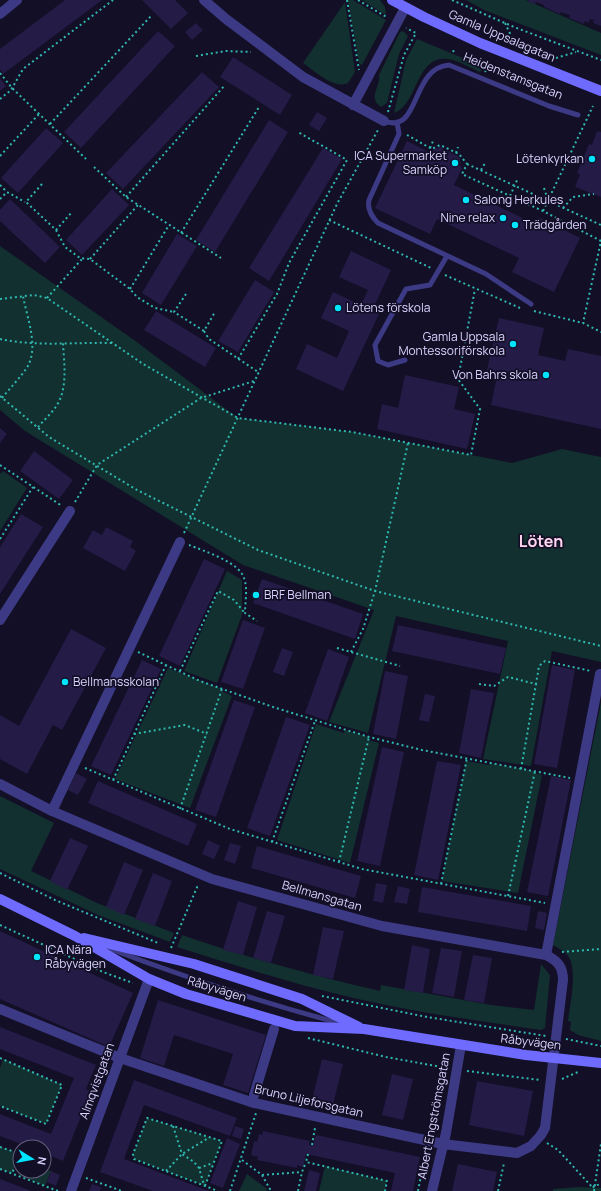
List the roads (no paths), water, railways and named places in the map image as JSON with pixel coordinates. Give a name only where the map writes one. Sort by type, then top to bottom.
[{"type":"main road","name":"Gamla Uppsalagatan","points":[[394,1],[405,8],[480,43],[601,91]]},
{"type":"main road","name":"Råbyvägen","points":[[0,899],[74,936],[149,979],[186,994],[295,1026],[364,1029],[461,1045],[601,1064]]},
{"type":"main road","name":"Råbyvägen","points":[[74,936],[201,966],[302,999],[364,1029]]},
{"type":"street","points":[[0,14],[18,0]]},
{"type":"street","points":[[204,0],[285,65],[303,77],[384,121]]},
{"type":"street","points":[[353,105],[405,8]]},
{"type":"street","points":[[0,620],[70,511]]},
{"type":"street","points":[[52,811],[180,542]]},
{"type":"street","points":[[554,1058],[563,974],[558,962],[546,955],[600,674]]},
{"type":"street","name":"Bellmansgatan","points":[[0,784],[52,811],[202,876],[382,926],[546,955]]},
{"type":"street","name":"Almqvistgatan","points":[[71,1191],[149,979]]},
{"type":"street","name":"Bruno Liljeforsgatan","points":[[0,1008],[120,1058],[254,1103],[443,1144],[517,1153],[531,1146],[545,1128],[554,1058]]},
{"type":"street","points":[[254,1095],[274,1029]]},
{"type":"street","name":"Albert Engströmsgatan","points":[[432,1191],[443,1144],[461,1045]]},
{"type":"lane","name":"Heidenstamsgatan","points":[[397,122],[408,114],[429,73],[436,68],[449,65],[549,106],[578,115]]},
{"type":"lane","points":[[384,121],[390,123],[397,122],[399,132],[369,200],[370,212],[378,223],[486,274],[531,304]]},
{"type":"lane","points":[[405,360],[388,365],[378,362],[375,345],[406,289],[430,286],[447,256]]},
{"type":"lane","name":"Råbyvägen","points":[[74,936],[171,972],[283,1008],[364,1029]]},
{"type":"place","name":"Lötenkyrkan","points":[[592,159]]},
{"type":"place","name":"ICA Supermarket Samköp","points":[[455,163]]},
{"type":"place","name":"Salong Herkules","points":[[466,200]]},
{"type":"place","name":"Nine relax","points":[[503,218]]},
{"type":"place","name":"Trädgården","points":[[515,225]]},
{"type":"place","name":"Lötens förskola","points":[[338,308]]},
{"type":"place","name":"Gamla Uppsala Montessoriförskola","points":[[513,344]]},
{"type":"place","name":"Von Bahrs skola","points":[[546,375]]},
{"type":"place","name":"BRF Bellman","points":[[256,595]]},
{"type":"place","name":"Bellmansskolan","points":[[65,682]]},
{"type":"place","name":"ICA Nära Råbyvägen","points":[[37,957]]},
{"type":"district","name":"Löten","points":[[541,541]]}]
